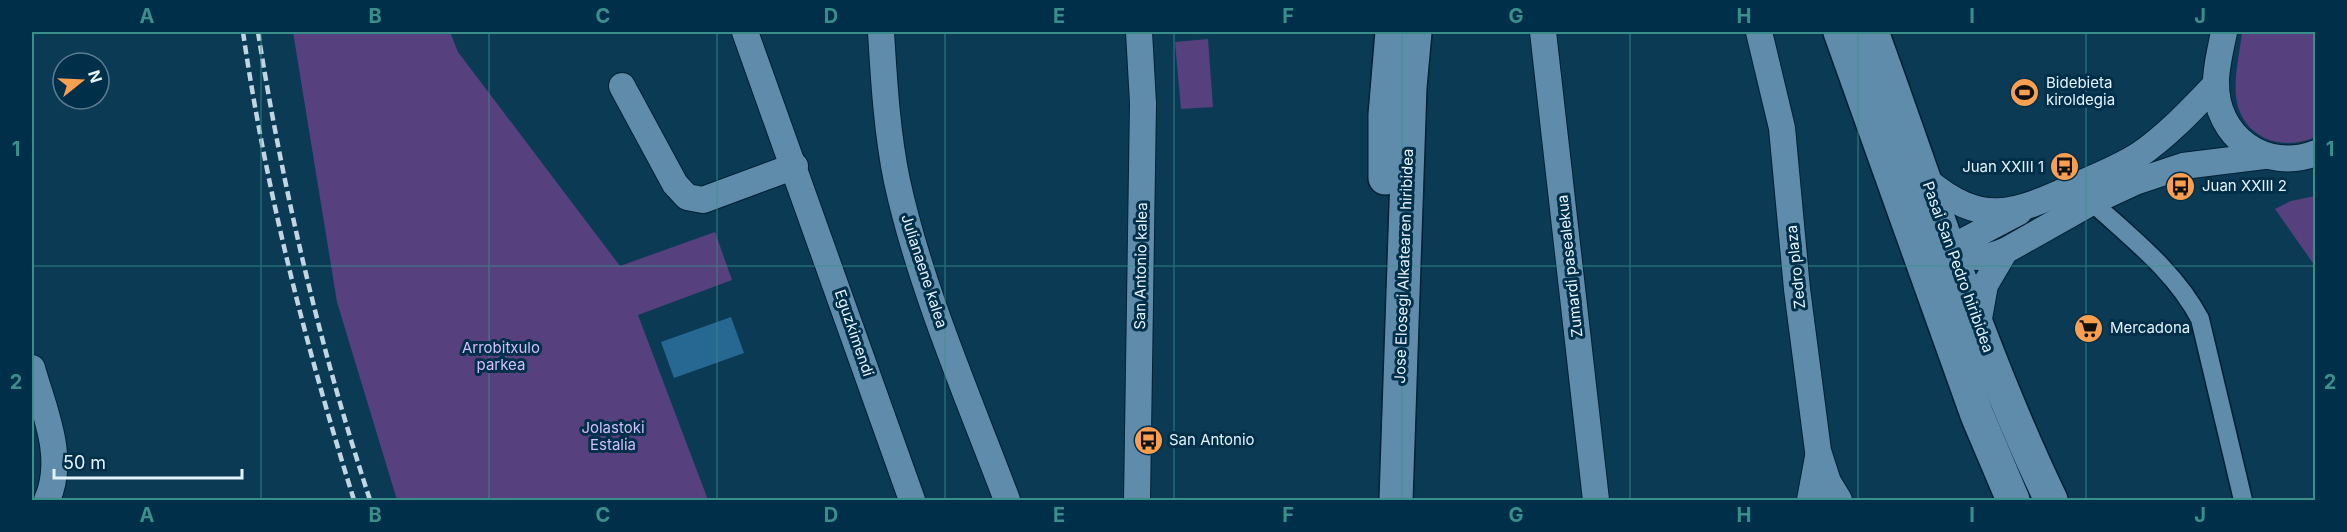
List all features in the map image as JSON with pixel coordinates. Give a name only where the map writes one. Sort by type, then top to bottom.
[{"type":"main road","name":"Jose Elosegi Alkatearen hiribidea","points":[[1375,501],[1384,244],[1385,115],[1392,32]]},
{"type":"main road","name":"Jose Elosegi Alkatearen hiribidea","points":[[1396,501],[1410,87],[1415,32]]},
{"type":"main road","points":[[1840,32],[1977,416],[2013,501]]},
{"type":"main road","name":"Pasai San Pedro hiribidea","points":[[1872,32],[1978,324],[2025,445],[2051,501]]},
{"type":"street","name":"Eguzkimendi","points":[[745,32],[795,166],[912,501]]},
{"type":"street","name":"Julianaene kalea","points":[[881,32],[896,178],[905,213],[943,327],[1007,501]]},
{"type":"street","name":"San Antonio kalea","points":[[1137,501],[1143,103],[1138,32]]},
{"type":"street","name":"Zumardi pasealekua","points":[[1543,32],[1596,501]]},
{"type":"street","name":"Zedro plaza","points":[[1760,32],[1782,128],[1797,289],[1818,451],[1828,482],[1839,501]]},
{"type":"street","points":[[2224,32],[2216,84],[2220,106],[2229,126],[2245,144],[2264,156],[2276,160],[2311,157]]},
{"type":"street","points":[[1934,297],[1937,275],[1952,251],[1962,242],[2024,209],[2115,168],[2138,155],[2185,115],[2216,84]]},
{"type":"street","points":[[622,86],[675,184],[687,197],[703,200],[795,166]]},
{"type":"street","points":[[1908,226],[1952,251],[1979,258],[2005,252],[2092,202],[2135,182],[2183,166],[2264,156]]},
{"type":"street","points":[[1926,180],[1946,195],[1972,207],[1989,211],[2024,209]]},
{"type":"street","points":[[2092,202],[2172,277],[2200,319],[2215,374],[2243,501]]},
{"type":"street","points":[[1978,324],[1985,285],[2005,252]]},
{"type":"street","points":[[32,368],[56,459],[49,496]]},
{"type":"street","points":[[1810,501],[1818,451]]},
{"type":"green space","name":"Arrobitxulo parkea","points":[[293,32],[450,32],[458,52],[620,266],[715,232],[732,280],[638,315],[708,500],[397,500],[337,302]]},
{"type":"green space","points":[[2242,32],[2315,32],[2315,137],[2302,142],[2277,142],[2265,138],[2245,122],[2236,96],[2236,72]]},
{"type":"green space","points":[[1208,39],[1213,107],[1181,109],[1175,42]]},
{"type":"green space","points":[[2316,196],[2315,266],[2275,209],[2291,201]]},
{"type":"water","points":[[731,317],[744,353],[674,378],[661,342]]},
{"type":"railway","points":[[243,32],[263,151],[289,268],[354,500]]},
{"type":"railway","points":[[258,32],[291,209],[319,327],[370,500]]},
{"type":"place","name":"Bidebieta kiroldegia","points":[[2025,92]]},
{"type":"place","name":"Juan XXIII 1","points":[[2065,167]]},
{"type":"place","name":"Juan XXIII 2","points":[[2181,186]]},
{"type":"place","name":"Mercadona","points":[[2089,328]]},
{"type":"place","name":"San Antonio","points":[[1148,440]]},
{"type":"park label","name":"Jolastoki Estalia","points":[[613,436]]}]
